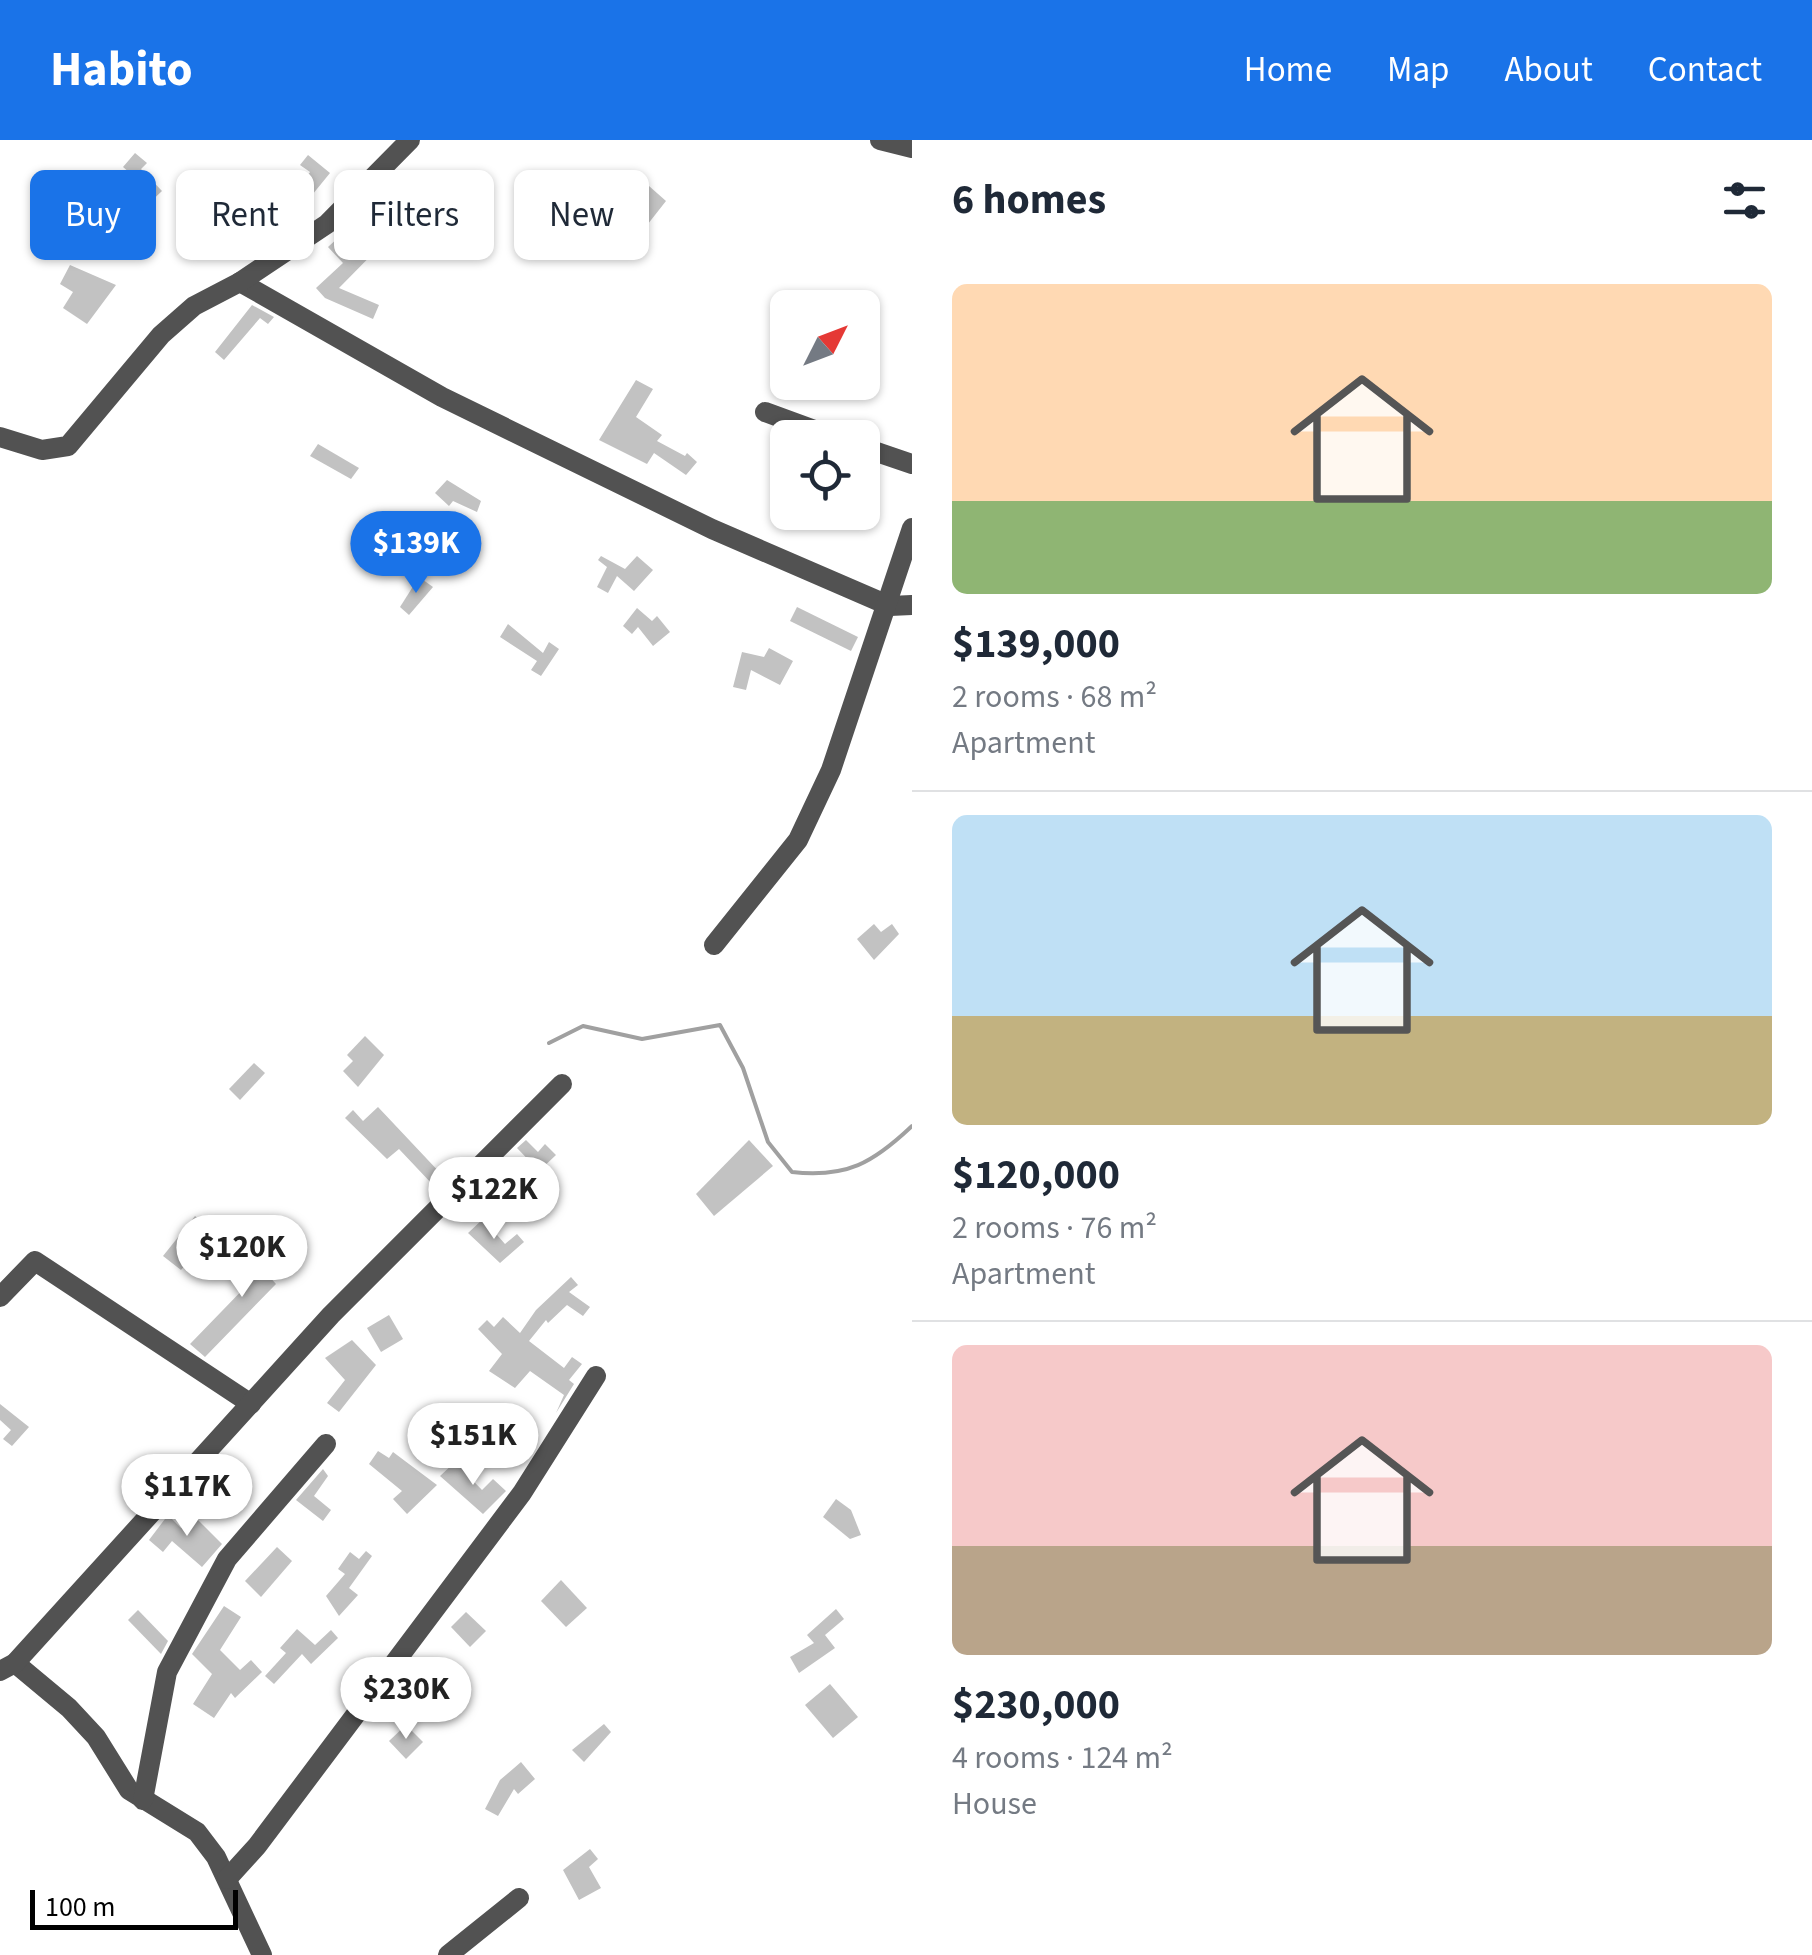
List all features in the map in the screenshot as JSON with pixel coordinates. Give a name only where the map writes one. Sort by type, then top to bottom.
[{"type":"street","points":[[0,437],[42,450],[68,446],[161,335],[194,306],[240,282],[327,224],[410,140]]},
{"type":"street","points":[[880,140],[912,148]]},
{"type":"street","points":[[240,282],[442,398],[712,528],[890,606],[912,605]]},
{"type":"street","points":[[764,412],[786,420]]},
{"type":"street","points":[[880,453],[912,464]]},
{"type":"street","points":[[714,945],[755,899],[798,840],[831,770],[890,606],[912,528]]},
{"type":"street","points":[[262,1955],[227,1879],[197,1832],[130,1790],[96,1737],[69,1708],[7,1667],[331,1315],[562,1084]]},
{"type":"street","points":[[0,1297],[34,1261],[251,1404]]},
{"type":"street","points":[[227,1879],[257,1846],[522,1493],[596,1376]]},
{"type":"street","points":[[143,1800],[167,1672],[227,1559],[326,1444]]},
{"type":"street","points":[[448,1955],[520,1898]]},
{"type":"building","points":[[135,153],[147,163],[142,170],[123,167]]},
{"type":"building","points":[[308,155],[330,173],[314,193],[314,170],[300,165]]},
{"type":"building","points":[[649,186],[666,201],[649,223]]},
{"type":"building","points":[[340,260],[367,260],[339,288],[379,305],[373,319],[325,298],[316,288],[343,263]]},
{"type":"building","points":[[70,265],[116,285],[87,324],[63,308],[73,292],[60,284]]},
{"type":"building","points":[[252,305],[274,317],[268,324],[260,318],[224,360],[215,352]]},
{"type":"building","points":[[636,380],[653,389],[636,417],[662,435],[657,441],[685,456],[687,453],[697,462],[686,475],[654,453],[647,464],[599,440]]},
{"type":"building","points":[[318,444],[359,468],[351,479],[310,456]]},
{"type":"building","points":[[447,480],[481,501],[477,512],[453,501],[449,506],[435,493]]},
{"type":"building","points":[[601,556],[625,569],[637,556],[653,570],[634,591],[617,576],[608,593],[597,587],[607,567],[598,560]]},
{"type":"building","points":[[419,577],[433,587],[409,615],[400,607]]},
{"type":"building","points":[[797,607],[858,637],[851,651],[790,621]]},
{"type":"building","points":[[637,608],[652,621],[657,616],[670,632],[653,646],[638,627],[632,634],[623,626]]},
{"type":"building","points":[[508,624],[543,653],[549,642],[559,649],[541,676],[531,670],[537,661],[500,637]]},
{"type":"building","points":[[769,648],[793,661],[780,685],[751,670],[746,690],[733,687],[742,652],[764,657]]},
{"type":"building","points":[[874,924],[881,932],[892,924],[899,934],[874,960],[857,939]]},
{"type":"building","points":[[365,1036],[384,1055],[358,1087],[343,1071],[353,1061],[347,1055]]},
{"type":"building","points":[[254,1063],[265,1073],[240,1100],[229,1089]]},
{"type":"building","points":[[378,1107],[443,1176],[433,1185],[399,1149],[387,1159],[345,1118],[353,1110],[363,1121]]},
{"type":"building","points":[[526,1140],[538,1152],[545,1144],[556,1155],[539,1171],[517,1148]]},
{"type":"building","points":[[749,1140],[773,1166],[714,1216],[696,1194]]},
{"type":"building","points":[[195,1216],[209,1227],[183,1258],[188,1262],[181,1270],[163,1256]]},
{"type":"building","points":[[483,1219],[505,1244],[517,1234],[524,1242],[500,1263],[468,1233]]},
{"type":"building","points":[[277,1238],[288,1248],[267,1274],[276,1284],[205,1357],[190,1344],[253,1279],[246,1273]]},
{"type":"building","points":[[571,1277],[578,1285],[569,1292],[590,1307],[583,1316],[567,1305],[548,1323],[546,1320],[529,1341],[564,1368],[572,1357],[582,1364],[569,1380],[574,1384],[556,1413],[564,1395],[530,1371],[515,1388],[489,1371],[502,1354],[478,1329],[487,1320],[494,1327],[503,1317],[520,1333],[536,1310]]},
{"type":"building","points":[[389,1315],[403,1339],[381,1352],[367,1328]]},
{"type":"building","points":[[352,1340],[376,1365],[339,1412],[327,1403],[345,1380],[325,1358]]},
{"type":"building","points":[[0,1404],[29,1427],[12,1446],[3,1439],[11,1430],[0,1420]]},
{"type":"building","points":[[378,1451],[389,1458],[393,1452],[437,1485],[407,1514],[393,1499],[402,1491],[369,1464]]},
{"type":"building","points":[[455,1462],[482,1490],[493,1479],[506,1491],[483,1514],[440,1476]]},
{"type":"building","points":[[323,1469],[328,1476],[314,1496],[331,1510],[323,1521],[296,1500]]},
{"type":"building","points":[[836,1499],[851,1510],[861,1535],[850,1539],[823,1517]]},
{"type":"building","points":[[168,1515],[181,1528],[194,1516],[222,1544],[202,1567],[172,1541],[163,1552],[149,1540]]},
{"type":"building","points":[[277,1547],[292,1561],[261,1597],[245,1581]]},
{"type":"building","points":[[366,1551],[372,1556],[349,1588],[358,1595],[339,1616],[326,1596],[345,1574],[338,1569],[350,1552],[359,1559]]},
{"type":"building","points":[[561,1580],[587,1608],[566,1627],[541,1601]]},
{"type":"building","points":[[224,1606],[241,1617],[220,1650],[240,1670],[251,1660],[262,1672],[235,1698],[231,1693],[214,1718],[193,1704],[212,1674],[192,1654]]},
{"type":"building","points":[[836,1609],[844,1619],[825,1635],[835,1648],[799,1673],[790,1657],[814,1643],[807,1635]]},
{"type":"building","points":[[138,1610],[168,1641],[161,1654],[128,1620]]},
{"type":"building","points":[[466,1612],[486,1631],[470,1647],[451,1627]]},
{"type":"building","points":[[297,1629],[315,1645],[331,1630],[338,1638],[311,1664],[302,1654],[274,1684],[265,1676],[286,1653],[280,1648]]},
{"type":"building","points":[[830,1684],[858,1717],[833,1738],[805,1705]]},
{"type":"building","points":[[604,1724],[611,1732],[584,1762],[572,1750]]},
{"type":"building","points":[[406,1725],[423,1742],[406,1759],[389,1741]]},
{"type":"building","points":[[521,1762],[535,1779],[518,1794],[514,1789],[498,1816],[485,1809],[500,1780]]},
{"type":"building","points":[[590,1849],[598,1859],[589,1867],[601,1888],[579,1900],[563,1870]]},
{"type":"waterway","points":[[549,1043],[583,1026],[642,1039],[720,1025],[743,1068],[768,1142],[792,1172],[828,1173],[858,1165],[885,1150],[912,1126]]}]
